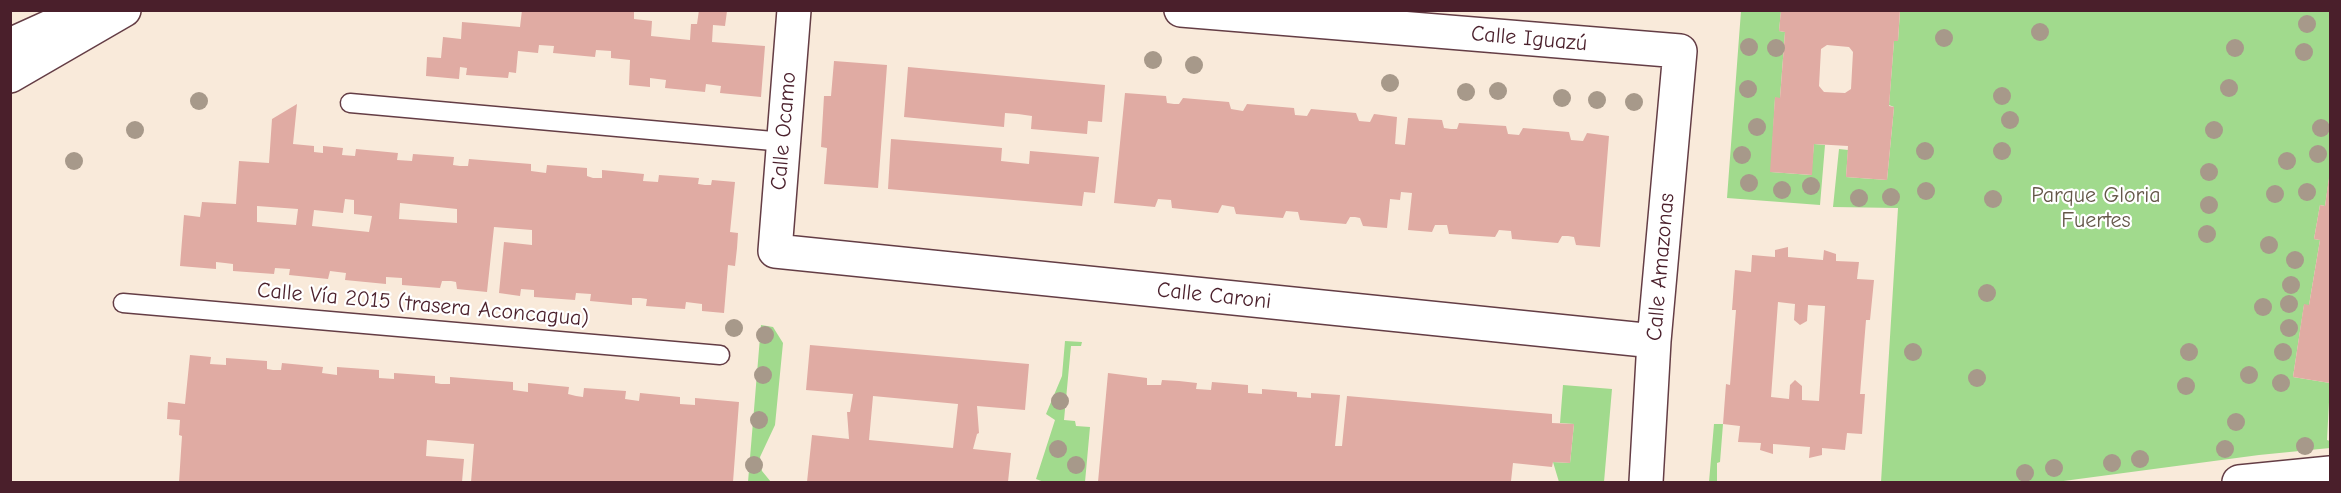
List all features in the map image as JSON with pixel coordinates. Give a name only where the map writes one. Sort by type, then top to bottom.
[{"type":"main road","points":[[10,45],[87,10]]},
{"type":"main road","points":[[10,76],[124,10]]},
{"type":"main road","name":"Calle Ocamo","points":[[775,251],[794,10]]},
{"type":"main road","name":"Calle Iguazú","points":[[1181,10],[1378,19],[1680,51]]},
{"type":"main road","name":"Calle Amazonas","points":[[1646,483],[1654,341],[1680,51]]},
{"type":"main road","name":"Calle Caroni","points":[[775,251],[1654,341]]},
{"type":"main road","points":[[2239,483],[2331,473]]},
{"type":"lane","points":[[350,103],[783,142]]},
{"type":"lane","name":"Calle Vía 2015 (trasera Aconcagua)","points":[[123,303],[720,355]]},
{"type":"green space","points":[[1741,11],[1781,11],[1779,31],[1785,32],[1780,98],[1775,98],[1771,172],[1811,175],[1814,144],[1825,145],[1820,205],[1727,198]]},
{"type":"green space","name":"Parque Gloria Fuertes","points":[[1900,11],[2330,11],[2330,172],[2325,206],[2320,205],[2314,239],[2320,240],[2309,305],[2304,305],[2293,377],[2330,383],[2327,440],[2330,441],[2330,448],[2056,482],[1881,482],[1898,208],[1833,207],[1839,149],[1848,150],[1846,177],[1887,180],[1894,107],[1889,105],[1894,41],[1898,41]]},
{"type":"green space","points":[[761,325],[773,327],[783,343],[775,425],[760,457],[762,471],[771,482],[748,482]]},
{"type":"green space","points":[[1065,341],[1082,342],[1081,346],[1071,346],[1064,420],[1075,421],[1076,426],[1090,427],[1085,482],[1044,482],[1036,479],[1055,420],[1046,414],[1062,376]]},
{"type":"green space","points":[[1563,385],[1612,389],[1604,482],[1559,482],[1553,462],[1570,463],[1574,424],[1560,423]]},
{"type":"green space","points":[[1714,424],[1723,424],[1720,462],[1717,463],[1717,482],[1709,482]]},
{"type":"building","points":[[522,10],[634,10],[634,19],[652,21],[651,36],[690,40],[691,24],[697,24],[699,10],[727,11],[725,26],[713,25],[712,42],[765,46],[761,97],[720,93],[721,86],[706,84],[705,92],[665,88],[666,80],[650,78],[650,87],[629,85],[630,60],[611,58],[611,51],[596,50],[595,57],[553,53],[554,46],[539,45],[538,53],[518,51],[516,73],[509,72],[508,78],[466,75],[467,68],[460,67],[459,79],[426,76],[427,57],[441,58],[443,37],[461,39],[462,22],[520,27]]},
{"type":"building","points":[[1781,10],[1900,10],[1898,41],[1894,41],[1889,106],[1894,107],[1887,180],[1846,177],[1848,146],[1814,144],[1812,175],[1770,172],[1775,97],[1780,98],[1785,32],[1779,31]],"holes":[[[1827,45],[1849,47],[1853,52],[1851,89],[1845,93],[1824,92],[1819,86],[1821,49]]]},
{"type":"building","points":[[834,61],[887,65],[878,188],[824,184],[827,148],[821,147],[824,96],[831,96]]},
{"type":"building","points":[[908,67],[1105,85],[1102,122],[1088,121],[1087,134],[1031,129],[1032,116],[1018,114],[1005,113],[1004,127],[904,117]]},
{"type":"building","points":[[1125,93],[1166,96],[1167,103],[1174,104],[1179,104],[1183,98],[1229,102],[1231,109],[1243,111],[1247,104],[1294,108],[1295,115],[1307,116],[1311,109],[1356,113],[1359,121],[1370,122],[1374,114],[1397,117],[1395,144],[1405,145],[1408,118],[1442,120],[1444,128],[1451,129],[1457,129],[1459,123],[1506,126],[1508,134],[1519,135],[1523,128],[1569,132],[1571,140],[1583,141],[1587,133],[1609,136],[1600,247],[1576,245],[1574,237],[1568,236],[1562,236],[1558,243],[1512,239],[1511,231],[1499,230],[1495,237],[1449,234],[1447,225],[1435,225],[1432,232],[1408,230],[1412,193],[1401,192],[1400,200],[1390,199],[1387,228],[1363,226],[1360,218],[1355,217],[1350,217],[1346,224],[1300,220],[1298,212],[1286,211],[1283,218],[1236,214],[1234,207],[1222,205],[1218,213],[1172,208],[1171,200],[1158,199],[1155,207],[1114,203]]},
{"type":"building","points":[[297,104],[293,144],[314,146],[314,152],[323,153],[323,146],[343,148],[342,155],[355,156],[356,149],[398,153],[397,160],[412,161],[413,154],[454,157],[453,165],[460,166],[468,166],[469,159],[531,164],[531,171],[546,173],[547,165],[587,168],[587,176],[593,178],[602,178],[602,170],[644,174],[643,181],[658,182],[659,175],[699,178],[698,184],[705,185],[711,185],[712,180],[735,182],[730,232],[738,233],[737,248],[735,266],[728,265],[724,313],[702,311],[702,304],[686,302],[685,309],[646,306],[647,299],[640,298],[632,298],[632,305],[590,301],[591,294],[576,293],[575,300],[534,297],[534,290],[521,289],[520,296],[499,293],[504,242],[532,245],[532,230],[494,227],[487,292],[457,289],[456,282],[451,281],[442,281],[440,288],[402,285],[402,278],[386,277],[386,284],[345,280],[346,273],[330,271],[328,279],[289,275],[290,269],[275,268],[274,274],[233,271],[233,264],[216,262],[216,269],[180,266],[184,215],[200,217],[202,202],[236,204],[239,161],[269,163],[272,119]],"holes":[[[345,199],[354,200],[354,214],[372,216],[369,232],[312,226],[314,210],[343,213]],[[400,203],[457,209],[457,223],[399,219]],[[257,206],[298,209],[296,225],[257,222]]]},
{"type":"building","points":[[891,139],[1002,148],[1001,161],[1029,164],[1030,151],[1099,157],[1095,193],[1084,192],[1082,206],[888,189]]},
{"type":"building","points":[[2329,177],[2330,383],[2293,377],[2304,304],[2309,305],[2320,240],[2314,239],[2320,205],[2325,206]]},
{"type":"building","points":[[1788,247],[1788,257],[1823,260],[1824,250],[1836,254],[1836,261],[1859,262],[1857,279],[1874,280],[1870,320],[1866,320],[1860,394],[1865,394],[1862,434],[1847,433],[1845,450],[1822,448],[1822,455],[1809,458],[1810,447],[1773,444],[1773,454],[1760,450],[1761,443],[1738,442],[1740,426],[1723,424],[1726,384],[1730,385],[1736,310],[1732,310],[1735,270],[1751,272],[1752,255],[1775,257],[1775,250]],"holes":[[[1778,302],[1795,304],[1794,320],[1800,325],[1807,321],[1808,305],[1825,306],[1819,401],[1802,400],[1802,386],[1795,380],[1790,385],[1789,399],[1771,397]]]},
{"type":"building","points":[[810,345],[1029,364],[1025,410],[977,406],[979,433],[973,449],[1011,453],[1008,482],[807,482],[812,435],[849,439],[847,412],[850,412],[853,394],[806,390]],"holes":[[[873,396],[958,404],[953,448],[869,440]]]},
{"type":"building","points":[[190,355],[211,357],[210,364],[226,365],[226,358],[267,361],[267,369],[273,370],[281,370],[282,363],[323,367],[322,373],[337,375],[337,367],[379,370],[379,378],[394,379],[394,373],[435,376],[435,383],[441,384],[450,384],[450,377],[513,382],[513,390],[528,392],[528,383],[569,387],[568,394],[583,397],[584,388],[626,391],[625,399],[639,401],[640,393],[680,397],[680,404],[695,405],[695,398],[739,402],[733,482],[471,482],[474,444],[427,440],[426,456],[464,459],[462,482],[179,482],[182,436],[179,435],[180,420],[167,419],[168,402],[185,404]]},
{"type":"building","points":[[1108,373],[1147,378],[1147,385],[1161,385],[1162,380],[1179,381],[1197,383],[1196,389],[1211,390],[1212,382],[1248,385],[1248,393],[1262,394],[1262,389],[1297,392],[1297,397],[1311,398],[1311,393],[1340,395],[1335,446],[1342,446],[1347,396],[1552,414],[1552,423],[1574,424],[1570,463],[1553,462],[1552,467],[1513,463],[1511,481],[1515,482],[1098,482]]}]
